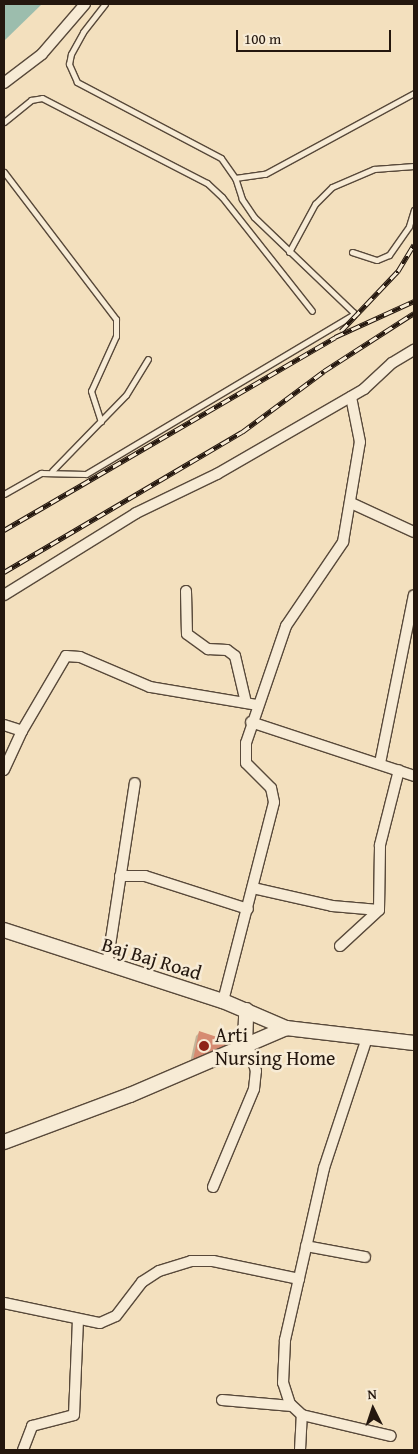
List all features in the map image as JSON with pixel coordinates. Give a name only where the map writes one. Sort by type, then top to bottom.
[{"type":"main road","name":"Baj Baj Road","points":[[4,930],[107,965],[223,1001],[286,1028]]},
{"type":"main road","points":[[246,1010],[246,1046]]},
{"type":"main road","points":[[4,1142],[130,1095],[286,1028],[414,1043]]},
{"type":"street","points":[[4,83],[42,54],[84,4]]},
{"type":"street","points":[[4,595],[136,513],[218,474],[351,397],[414,350]]},
{"type":"street","points":[[223,1001],[274,802],[271,788],[246,763],[250,722],[286,626],[343,542],[360,442],[351,397]]},
{"type":"street","points":[[351,503],[414,532]]},
{"type":"street","points":[[186,591],[187,634],[208,649],[227,650],[235,656],[246,703]]},
{"type":"street","points":[[380,763],[414,595]]},
{"type":"street","points":[[4,770],[22,730],[61,661],[70,655],[150,687],[257,705]]},
{"type":"street","points":[[250,722],[380,763],[414,776]]},
{"type":"street","points":[[4,725],[22,730]]},
{"type":"street","points":[[340,946],[379,910],[380,845],[399,770]]},
{"type":"street","points":[[107,965],[135,783]]},
{"type":"street","points":[[120,876],[150,877],[248,909]]},
{"type":"street","points":[[253,888],[332,906],[379,910]]},
{"type":"street","points":[[367,1038],[324,1168],[299,1279],[282,1368],[285,1394],[292,1406],[302,1416],[392,1436]]},
{"type":"street","points":[[213,1187],[254,1090],[256,1071],[246,1046]]},
{"type":"street","points":[[306,1246],[366,1257]]},
{"type":"street","points":[[4,1303],[78,1320],[100,1323],[116,1316],[142,1282],[159,1271],[191,1261],[213,1261],[299,1279]]},
{"type":"street","points":[[24,1450],[32,1426],[70,1417],[75,1412],[78,1320]]},
{"type":"street","points":[[222,1400],[292,1406]]},
{"type":"street","points":[[300,1450],[302,1416]]},
{"type":"lane","points":[[4,494],[41,473],[52,471],[76,476],[86,474],[353,315],[353,312],[254,217],[242,199],[236,178],[221,158],[77,82],[69,64],[71,54],[83,32],[105,4]]},
{"type":"lane","points":[[236,178],[265,174],[414,93]]},
{"type":"lane","points":[[4,122],[31,100],[42,98],[207,183],[222,197],[312,311]]},
{"type":"lane","points":[[289,252],[316,204],[332,187],[374,169],[414,166]]},
{"type":"lane","points":[[4,172],[116,319],[116,336],[91,392],[101,421]]},
{"type":"lane","points":[[352,252],[369,259],[384,259],[404,234],[414,210]]},
{"type":"lane","points":[[52,471],[126,395],[148,359]]},
{"type":"shaded area","points":[[4,4],[42,4],[4,41]]},
{"type":"building","points":[[199,1031],[226,1040],[226,1052],[192,1065]]},
{"type":"railway","points":[[341,331],[398,271],[414,244]]},
{"type":"railway","points":[[4,530],[335,337],[414,301]]},
{"type":"railway","points":[[4,572],[242,432],[324,371],[414,313]]},
{"type":"place","name":"Arti Nursing Home","points":[[204,1046]]}]
